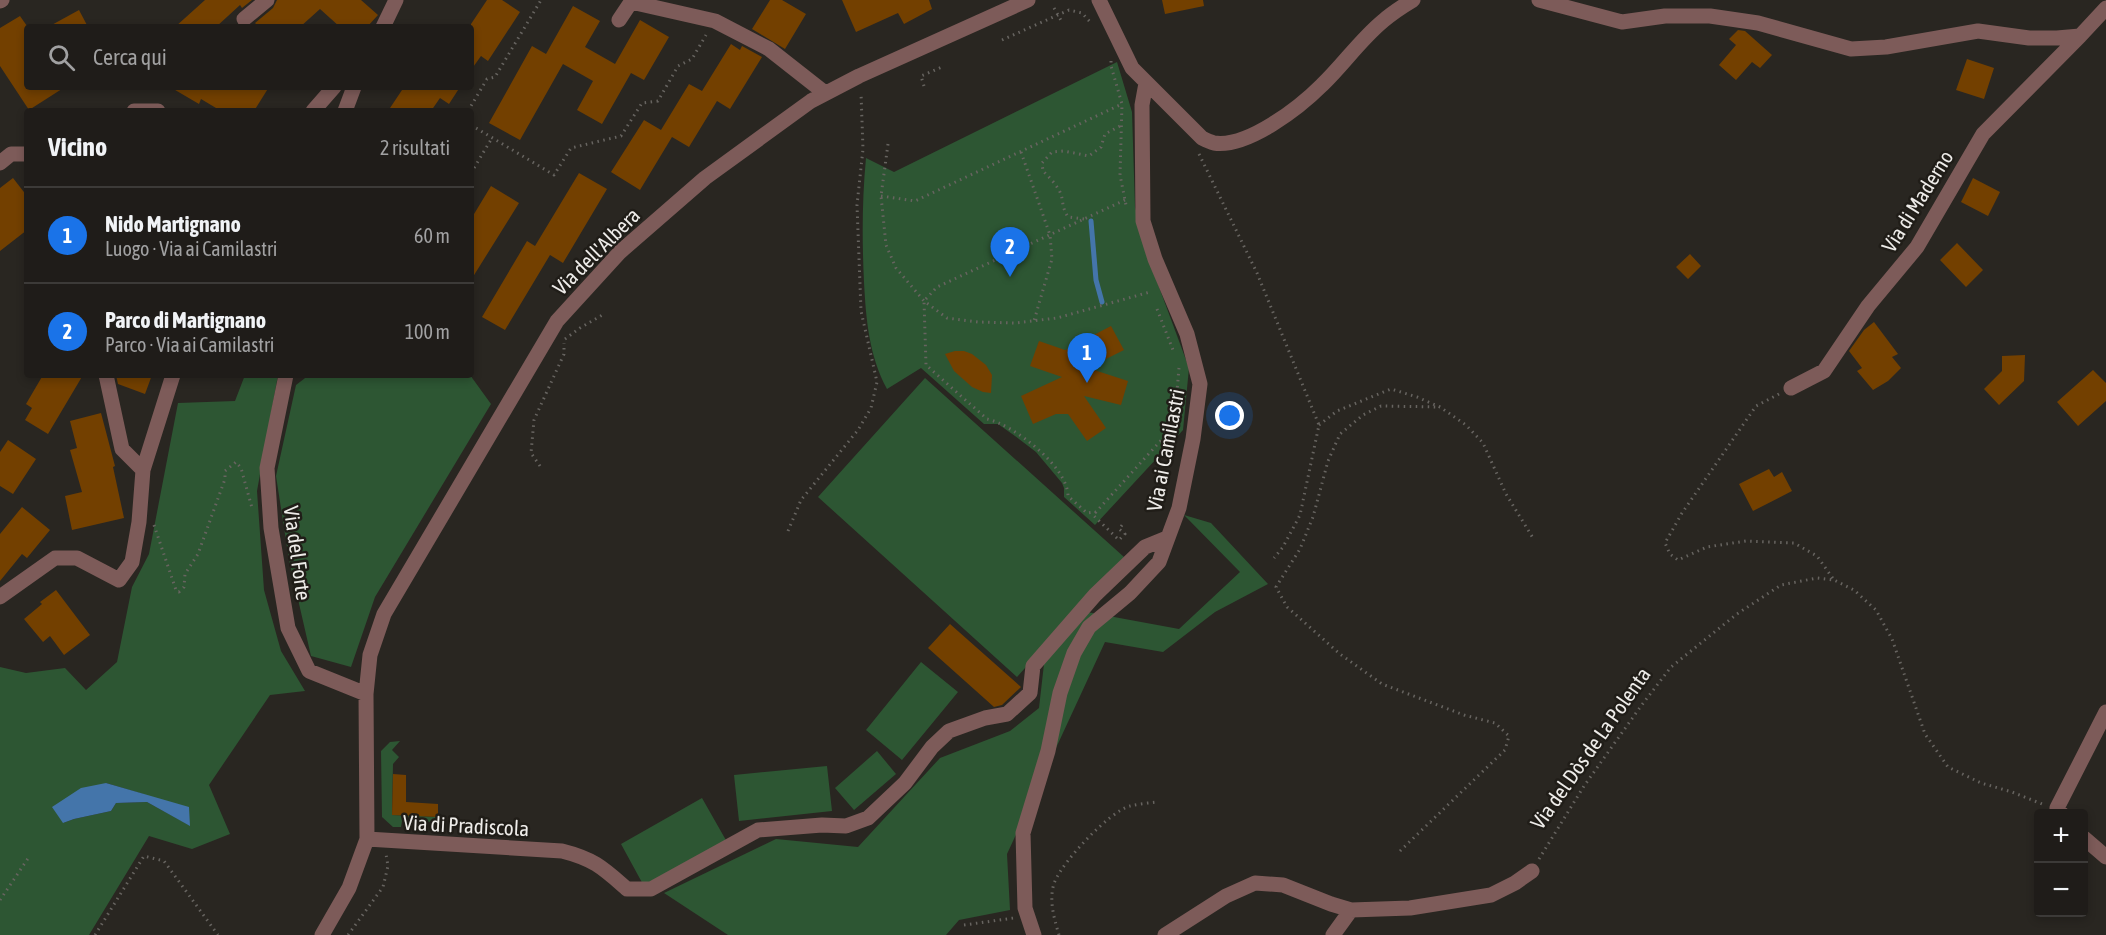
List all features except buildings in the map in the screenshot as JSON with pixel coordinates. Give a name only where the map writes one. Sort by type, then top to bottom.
[{"type":"street","points":[[244,19],[267,0]]},
{"type":"street","points":[[384,24],[396,0]]},
{"type":"street","name":"Via dell'Albera","points":[[366,694],[370,655],[384,614],[556,321],[620,252],[705,178],[811,101],[860,76],[1028,0]]},
{"type":"street","points":[[1099,0],[1132,68],[1202,138],[1213,143],[1246,138],[1268,127],[1293,110],[1323,85],[1383,20],[1413,0]]},
{"type":"street","points":[[1539,0],[1622,22],[1665,16],[1710,16],[1758,23],[1851,49],[1886,47],[1978,31],[2030,38],[2058,39],[2080,36]]},
{"type":"street","points":[[619,20],[631,2],[715,21],[769,49],[825,93]]},
{"type":"street","name":"Via di Maderno","points":[[1791,388],[1824,371],[1868,306],[1917,248],[1983,134],[2106,8]]},
{"type":"street","name":"Via ai Camilastri","points":[[1034,935],[1025,908],[1023,833],[1048,751],[1060,693],[1074,653],[1089,627],[1130,593],[1158,562],[1179,508],[1200,384],[1187,334],[1155,259],[1143,221],[1142,105],[1146,83]]},
{"type":"street","points":[[316,108],[331,90]]},
{"type":"street","points":[[346,108],[353,90]]},
{"type":"street","points":[[0,163],[11,154],[24,154]]},
{"type":"street","points":[[107,378],[122,449],[143,470]]},
{"type":"street","points":[[0,597],[55,558],[77,558],[119,580],[132,562],[139,522],[143,470],[172,378]]},
{"type":"street","name":"Via del Forte","points":[[285,378],[267,468],[271,528],[288,628],[309,671],[366,694]]},
{"type":"street","name":"Via di Pradiscola","points":[[367,839],[562,851],[585,857],[601,866],[627,889],[651,890],[758,830],[822,825],[846,826],[868,818],[904,783],[932,747],[949,731],[985,718],[1007,714],[1030,693],[1032,666],[1087,604],[1145,547],[1167,538]]},
{"type":"street","points":[[322,935],[350,888],[367,839],[366,694]]},
{"type":"street","points":[[2061,809],[2106,712]]},
{"type":"street","points":[[2088,841],[2106,857]]},
{"type":"street","points":[[1165,935],[1226,896],[1255,883],[1283,885],[1351,910],[1410,908],[1491,895],[1532,871]]},
{"type":"street","points":[[1332,935],[1351,910]]},
{"type":"path","points":[[470,108],[487,79],[495,77],[541,0]]},
{"type":"path","points":[[1054,8],[1062,22]]},
{"type":"path","points":[[1002,40],[1069,10],[1082,13],[1092,24]]},
{"type":"path","points":[[474,127],[554,175],[571,148],[621,135],[642,103],[658,101],[678,66],[692,59],[715,21]]},
{"type":"path","points":[[1122,51],[1111,57],[1111,66],[1122,104],[1120,175],[1127,211]]},
{"type":"path","points":[[924,86],[921,76],[942,67]]},
{"type":"path","points":[[788,531],[801,500],[858,430],[871,408],[877,382],[861,310],[857,205],[862,149],[860,76]]},
{"type":"path","points":[[881,196],[915,201],[1122,104]]},
{"type":"path","points":[[1085,219],[1068,217],[1062,208],[1061,194],[1043,171],[1042,163],[1052,152],[1064,151],[1089,156],[1101,147],[1106,134],[1122,125]]},
{"type":"path","points":[[474,167],[492,138]]},
{"type":"path","points":[[888,144],[881,196],[886,245],[896,268],[924,301],[947,318],[978,322],[1034,321],[1057,318],[1150,292],[1179,368],[1174,426],[1093,515],[1119,540],[1125,534],[1119,529],[1123,524]]},
{"type":"path","points":[[1021,152],[1050,235],[1052,259],[1034,321]]},
{"type":"path","points":[[1199,154],[1221,195],[1257,273],[1318,425],[1300,515],[1283,547],[1274,558]]},
{"type":"path","points":[[1096,512],[1086,513],[1068,496],[1068,487],[1038,450],[999,422],[987,419],[926,365],[924,301],[937,287],[1125,200]]},
{"type":"path","points":[[564,340],[604,314]]},
{"type":"path","points":[[540,466],[531,453],[534,420],[564,354],[564,332]]},
{"type":"path","points":[[1791,388],[1756,406],[1682,513],[1665,543],[1670,554],[1678,560],[1707,547],[1746,542],[1794,543],[1817,556],[1834,580],[1854,590],[1876,610],[1892,639],[1925,734],[1948,767],[1981,783],[2054,809]]},
{"type":"path","points":[[1318,425],[1338,411],[1391,389],[1440,407],[1466,425],[1483,443],[1506,494],[1533,538]]},
{"type":"path","points":[[1400,851],[1504,750],[1509,736],[1495,723],[1464,715],[1382,684],[1340,654],[1287,607],[1276,587],[1300,549],[1313,517],[1328,461],[1340,434],[1363,415],[1381,406],[1440,407]]},
{"type":"path","points":[[153,522],[176,590],[179,592],[183,587],[185,574],[198,554],[225,479],[225,471],[236,462],[242,468],[252,508]]},
{"type":"path","name":"Via del Dòs de La Polenta","points":[[1532,871],[1584,786],[1671,668],[1737,614],[1781,585],[1817,578],[1834,580]]},
{"type":"path","points":[[1059,935],[1051,906],[1055,882],[1074,853],[1107,821],[1128,807],[1157,802]]},
{"type":"path","points":[[348,935],[383,887],[388,866],[384,841]]},
{"type":"path","points":[[95,935],[144,856],[164,861],[218,935]]},
{"type":"path","points":[[0,900],[29,857]]},
{"type":"path","points":[[964,926],[1027,914]]},
{"type":"green space","points":[[1117,62],[1132,112],[1135,207],[1149,260],[1189,368],[1183,430],[1095,525],[1064,497],[1062,483],[1036,452],[998,424],[984,424],[921,368],[887,389],[876,364],[867,323],[863,251],[864,189],[866,158],[894,172]]},
{"type":"green space","points":[[244,378],[277,378],[257,491],[264,590],[281,651],[305,691],[270,695],[209,785],[230,834],[192,849],[149,836],[89,935],[0,935],[0,667],[26,673],[65,668],[86,690],[117,662],[132,587],[149,554],[178,403],[235,401]],"holes":[[[106,783],[143,794],[189,825],[147,802],[116,803],[111,811],[63,823]]]},
{"type":"green space","points":[[305,378],[472,378],[491,404],[375,597],[351,667],[311,656],[289,560],[276,476],[296,385]]},
{"type":"green space","points":[[925,378],[1124,557],[1017,677],[818,497]]},
{"type":"green space","points":[[1184,515],[1211,523],[1268,584],[1215,612],[1163,652],[1105,642],[1007,854],[1010,910],[959,920],[946,935],[728,935],[664,893],[776,839],[858,847],[940,758],[1010,731],[1039,708],[1044,664],[1087,612],[1179,629],[1240,572]]},
{"type":"green space","points":[[921,662],[958,692],[902,760],[866,730]]},
{"type":"green space","points":[[400,741],[392,750],[399,757],[393,764],[392,815],[438,817],[438,822],[402,821],[401,827],[393,827],[382,817],[381,751],[390,742]]},
{"type":"green space","points":[[877,751],[896,774],[854,810],[835,788]]},
{"type":"green space","points":[[827,766],[832,811],[739,821],[734,775]]},
{"type":"green space","points":[[702,798],[727,842],[645,888],[621,844]]},
{"type":"water","points":[[106,783],[189,807],[190,826],[147,802],[116,803],[111,811],[63,823],[52,807],[81,788]]},
{"type":"waterway","points":[[1091,221],[1096,280],[1102,302]]},
{"type":"place","name":"Parco di Martignano","points":[[1010,277]]},
{"type":"place","name":"Nido Martignano","points":[[1087,383]]}]
